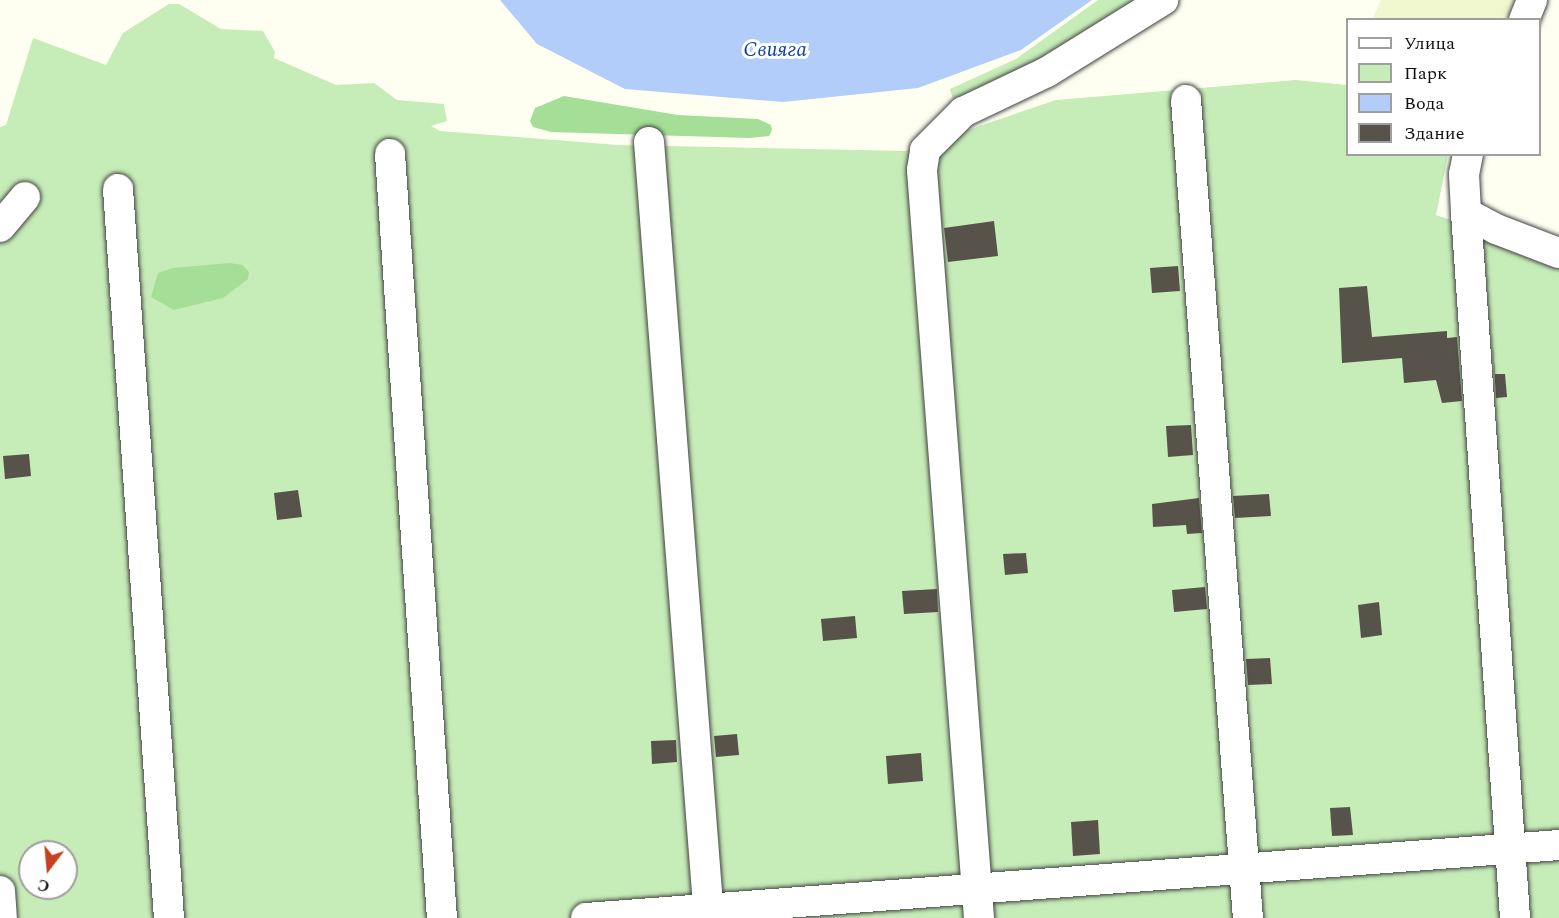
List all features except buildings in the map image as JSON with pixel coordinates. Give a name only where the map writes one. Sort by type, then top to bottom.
[{"type":"lane","points":[[979,918],[922,170],[925,150],[963,112],[1047,72],[1163,0]]},
{"type":"lane","points":[[1525,18],[1532,0]]},
{"type":"lane","points":[[1186,99],[1248,918]]},
{"type":"lane","points":[[649,142],[707,893],[706,914]]},
{"type":"lane","points":[[390,154],[441,918]]},
{"type":"lane","points":[[1468,156],[1464,174],[1466,213],[1515,918]]},
{"type":"lane","points":[[118,189],[169,918]]},
{"type":"lane","points":[[0,227],[25,197]]},
{"type":"lane","points":[[1466,213],[1496,229],[1559,253]]},
{"type":"lane","points":[[586,918],[706,914],[977,888],[1559,845]]},
{"type":"lane","points":[[0,891],[2,918]]},
{"type":"green space","points":[[1098,0],[1149,0],[955,106],[950,89],[1016,59]]},
{"type":"green space","points":[[1381,0],[1524,0],[1515,18],[1373,18]]},
{"type":"green space","points":[[169,4],[179,4],[221,29],[263,31],[275,52],[274,58],[336,85],[374,83],[397,100],[444,104],[447,121],[431,126],[440,131],[618,145],[906,151],[1056,100],[1296,80],[1346,85],[1346,156],[1448,156],[1436,215],[1559,256],[1559,918],[0,918],[0,127],[6,125],[33,38],[106,65],[123,33]]},
{"type":"green space","points":[[564,96],[678,115],[758,119],[771,125],[772,130],[769,136],[749,138],[551,132],[533,127],[530,121],[535,108]]},
{"type":"green space","points":[[230,263],[242,265],[249,272],[248,279],[223,298],[174,310],[151,297],[158,273],[173,268]]},
{"type":"water","name":"Свияга","points":[[500,0],[1092,0],[1021,50],[918,88],[783,102],[625,89],[537,44]]}]
